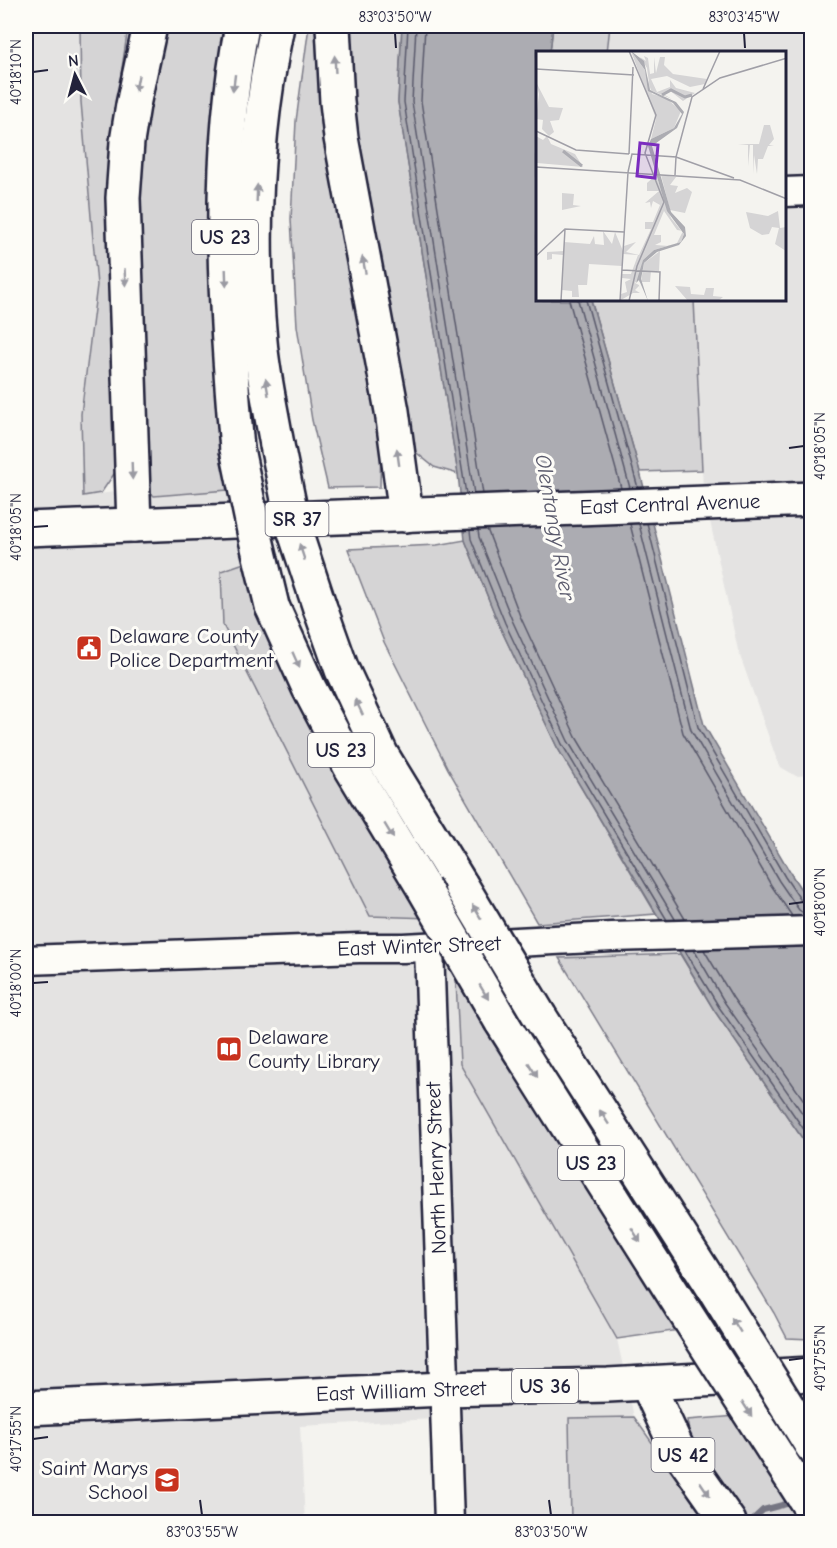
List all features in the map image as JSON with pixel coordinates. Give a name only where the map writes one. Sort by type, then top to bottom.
[{"type":"highway","points":[[134,525],[123,198],[127,142],[150,26]]},
{"type":"highway","name":"US 23","points":[[242,26],[228,138],[225,233],[228,345],[237,449],[272,606],[309,688],[350,766],[501,1021],[812,1510]]},
{"type":"highway","name":"US 23","points":[[277,26],[259,148],[255,238],[260,341],[294,529],[342,670],[381,754],[540,1017],[812,1446]]},
{"type":"highway","points":[[333,26],[341,138],[392,411],[406,515]]},
{"type":"highway","name":"East Central Avenue","points":[[26,529],[812,499]]},
{"type":"highway","name":"East William Street","points":[[26,1408],[444,1389],[646,1383],[812,1374]]},
{"type":"highway","name":"US 42","points":[[646,1383],[678,1448],[729,1522]]},
{"type":"street","points":[[786,192],[812,191]]},
{"type":"street","name":"East Winter Street","points":[[26,960],[812,930]]},
{"type":"street","name":"North Henry Street","points":[[429,946],[449,1522]]},
{"type":"shaded area","points":[[26,26],[80,26],[81,102],[97,285],[81,414],[83,496],[146,488],[154,496],[240,489],[247,562],[221,571],[223,625],[370,915],[430,918],[455,973],[460,1064],[617,1339],[634,1417],[569,1418],[571,1522],[437,1522],[433,1419],[300,1426],[305,1522],[26,1522]]},
{"type":"shaded area","points":[[80,26],[130,26],[116,109],[116,471],[101,493],[83,496],[81,414],[97,285],[81,102]]},
{"type":"shaded area","points":[[159,26],[227,26],[240,489],[154,496],[146,488],[135,200]]},
{"type":"shaded area","points":[[309,26],[322,26],[335,184],[381,444],[380,487],[328,488],[312,420],[297,326],[291,219],[296,121]]},
{"type":"shaded area","points":[[350,26],[402,26],[398,102],[458,474],[434,467],[412,449],[357,147],[350,71]]},
{"type":"shaded area","points":[[553,26],[610,26],[607,51],[550,51]]},
{"type":"shaded area","points":[[610,26],[811,26],[811,775],[796,776],[779,766],[738,650],[703,489],[694,302],[786,302],[786,51],[607,51]]},
{"type":"shaded area","points":[[592,302],[694,302],[702,470],[640,472]]},
{"type":"shaded area","points":[[465,540],[499,625],[557,747],[656,914],[537,923],[448,769],[384,642],[348,549],[437,545]]},
{"type":"shaded area","points":[[247,562],[430,918],[370,916],[223,625],[221,571]]},
{"type":"shaded area","points":[[680,954],[714,1010],[811,1151],[811,1339],[787,1338],[559,958]]},
{"type":"shaded area","points":[[456,980],[680,1330],[617,1339],[460,1064]]},
{"type":"shaded area","points":[[737,1416],[802,1522],[743,1522],[692,1448],[687,1420]]},
{"type":"shaded area","points":[[634,1417],[708,1522],[571,1522],[569,1418]]},
{"type":"water","name":"Olentangy River","points":[[402,26],[553,26],[550,51],[536,51],[536,302],[592,302],[640,472],[704,725],[811,905],[811,1151],[714,1010],[557,747],[499,625],[465,540],[458,474],[398,102]]},
{"type":"waterway","points":[[750,1522],[763,1510],[794,1502]]},
{"type":"place","name":"Delaware County Police Department","points":[[89,648]]},
{"type":"place","name":"Delaware County Library","points":[[229,1049]]},
{"type":"place","name":"Saint Marys School","points":[[167,1480]]}]
